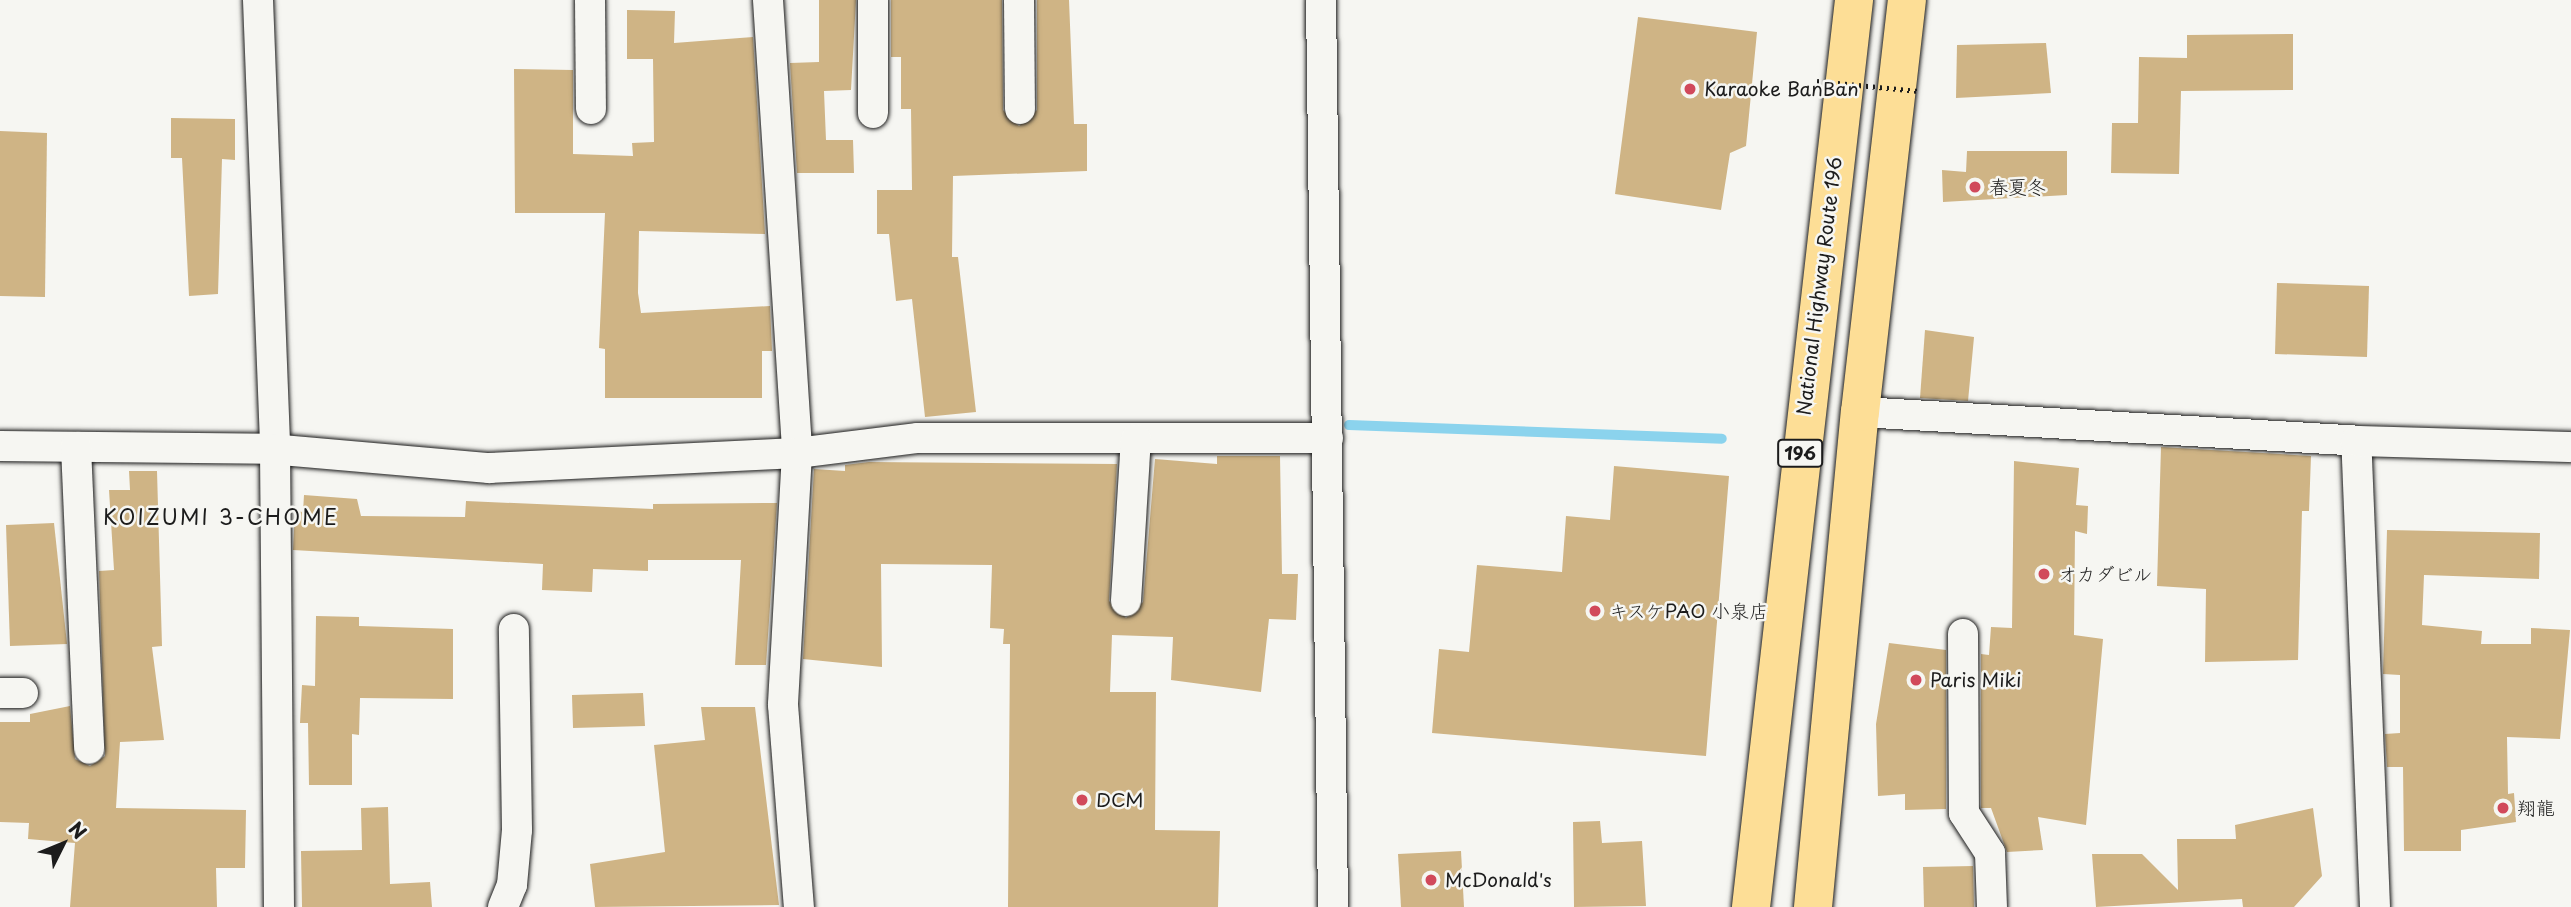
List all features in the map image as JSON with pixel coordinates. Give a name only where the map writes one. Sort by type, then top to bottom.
[{"type":"highway","name":"National Highway Route 196","points":[[1751,907],[1854,0]]},
{"type":"highway","points":[[1813,907],[1860,412],[1908,0]]},
{"type":"street","points":[[258,0],[275,450],[279,907]]},
{"type":"street","points":[[590,0],[592,109]]},
{"type":"street","points":[[768,0],[797,453],[783,705],[799,907]]},
{"type":"street","points":[[873,0],[873,113]]},
{"type":"street","points":[[1018,0],[1020,109]]},
{"type":"street","points":[[1321,0],[1333,907]]},
{"type":"street","points":[[1860,412],[2356,441],[2571,447]]},
{"type":"street","points":[[0,446],[275,450],[489,468],[797,453],[918,439],[1328,438]]},
{"type":"street","points":[[1126,601],[1136,439]]},
{"type":"street","points":[[2356,441],[2375,907]]},
{"type":"street","points":[[76,447],[89,749]]},
{"type":"street","points":[[503,907],[512,885],[517,830],[514,629]]},
{"type":"street","points":[[1963,634],[1964,813],[1990,853],[1992,907]]},
{"type":"path","points":[[1816,80],[1919,91]]},
{"type":"building","points":[[819,0],[856,0],[851,90],[824,91],[826,140],[853,140],[854,173],[797,173],[790,63],[819,62]]},
{"type":"building","points":[[891,0],[1002,0],[1003,110],[1019,126],[1037,110],[1037,0],[1069,0],[1074,124],[1087,124],[1087,171],[953,176],[952,257],[958,257],[976,412],[925,417],[912,299],[896,301],[889,234],[877,234],[877,190],[912,190],[911,109],[901,109],[901,57],[891,57]]},
{"type":"building","points":[[627,10],[675,11],[674,43],[753,37],[765,234],[639,231],[638,293],[641,313],[770,306],[772,351],[762,351],[762,398],[605,398],[605,349],[599,348],[605,213],[515,213],[514,69],[573,70],[573,154],[633,156],[632,143],[654,142],[653,59],[627,59]]},
{"type":"building","name":"Karaoke BanBan","points":[[1638,17],[1757,32],[1746,146],[1730,153],[1721,210],[1615,194]]},
{"type":"building","points":[[2293,34],[2293,90],[2181,91],[2179,174],[2111,173],[2112,123],[2138,123],[2139,57],[2187,58],[2187,35]]},
{"type":"building","points":[[2046,43],[2051,93],[1956,98],[1957,45]]},
{"type":"building","points":[[171,118],[235,119],[235,160],[222,159],[218,294],[189,296],[182,158],[171,158]]},
{"type":"building","points":[[0,131],[47,133],[45,297],[0,296]]},
{"type":"building","points":[[1967,151],[2067,151],[2067,195],[1943,202],[1942,170],[1966,172]]},
{"type":"building","points":[[2277,283],[2369,286],[2367,357],[2275,354]]},
{"type":"building","points":[[1925,330],[1974,337],[1968,401],[1920,398]]},
{"type":"building","points":[[2161,447],[2311,456],[2309,511],[2302,511],[2298,660],[2205,662],[2206,589],[2157,586]]},
{"type":"building","points":[[1217,456],[1280,456],[1282,574],[1298,574],[1296,620],[1269,619],[1261,692],[1171,680],[1173,637],[1112,635],[1110,692],[1156,692],[1155,830],[1220,831],[1218,907],[1008,907],[1010,644],[1003,644],[1004,629],[990,628],[992,565],[881,564],[882,667],[803,659],[814,469],[845,471],[845,465],[869,462],[1117,464],[1109,601],[1126,618],[1143,602],[1155,459],[1217,464]]},
{"type":"building","points":[[2014,461],[2079,468],[2076,505],[2088,506],[2087,534],[2075,531],[2074,635],[2103,639],[2086,825],[2038,817],[2043,850],[2007,852],[1991,808],[1981,808],[1981,654],[1989,655],[1991,627],[2012,628]]},
{"type":"building","name":"キスケPAO 小泉店","points":[[1614,466],[1729,476],[1706,756],[1432,733],[1439,649],[1469,652],[1477,565],[1562,572],[1566,516],[1610,520]]},
{"type":"building","points":[[129,471],[157,471],[162,646],[152,647],[164,740],[120,742],[116,808],[246,810],[245,868],[216,868],[217,907],[70,907],[75,843],[28,839],[29,823],[0,822],[0,722],[30,722],[30,714],[70,706],[75,759],[90,766],[105,756],[99,571],[114,570],[109,490],[130,490]]},
{"type":"building","points":[[304,495],[357,499],[361,516],[465,517],[466,501],[653,509],[653,504],[777,503],[766,665],[735,665],[741,560],[648,560],[648,571],[593,569],[592,592],[542,590],[543,564],[293,550],[295,511],[303,512]]},
{"type":"building","points":[[54,523],[67,644],[10,646],[6,525]]},
{"type":"building","points":[[2387,530],[2540,533],[2539,579],[2424,575],[2422,625],[2482,631],[2481,644],[2531,644],[2531,628],[2570,630],[2560,739],[2507,737],[2508,794],[2514,793],[2516,822],[2461,830],[2461,851],[2404,851],[2403,767],[2387,767],[2385,734],[2400,733],[2400,675],[2383,674]]},
{"type":"building","points":[[316,616],[359,617],[359,626],[453,629],[453,699],[360,698],[359,735],[352,734],[352,785],[309,785],[308,723],[300,723],[302,685],[315,686]]},
{"type":"building","points":[[1889,643],[1946,650],[1946,809],[1905,810],[1905,794],[1878,796],[1876,724]]},
{"type":"building","points":[[643,693],[645,726],[573,728],[572,695]]},
{"type":"building","points":[[701,707],[755,707],[779,905],[595,907],[590,864],[665,852],[654,745],[705,740]]},
{"type":"building","points":[[388,807],[390,884],[430,882],[432,907],[302,907],[301,851],[362,850],[361,808]]},
{"type":"building","points":[[2313,808],[2322,876],[2294,907],[2243,907],[2242,899],[2096,907],[2092,854],[2142,854],[2178,890],[2177,839],[2236,839],[2235,825]]},
{"type":"building","points":[[1600,821],[1602,843],[1642,841],[1646,906],[1574,907],[1573,822]]},
{"type":"building","name":"McDonald's","points":[[1461,851],[1464,907],[1401,907],[1398,854]]},
{"type":"building","points":[[1973,866],[1974,907],[1924,907],[1923,867]]},
{"type":"waterway","points":[[1349,425],[1722,439]]},
{"type":"place","name":"Karaoke BanBan","points":[[1690,89]]},
{"type":"place","name":"春夏冬","points":[[1975,187]]},
{"type":"place","name":"オカダビル","points":[[2044,574]]},
{"type":"place","name":"キスケPAO 小泉店","points":[[1595,611]]},
{"type":"place","name":"Paris Miki","points":[[1916,680]]},
{"type":"place","name":"DCM","points":[[1082,800]]},
{"type":"place","name":"翔龍","points":[[2503,808]]},
{"type":"place","name":"McDonald's","points":[[1431,880]]},
{"type":"district","name":"KOIZUMI 3-CHOME","points":[[221,516]]}]
